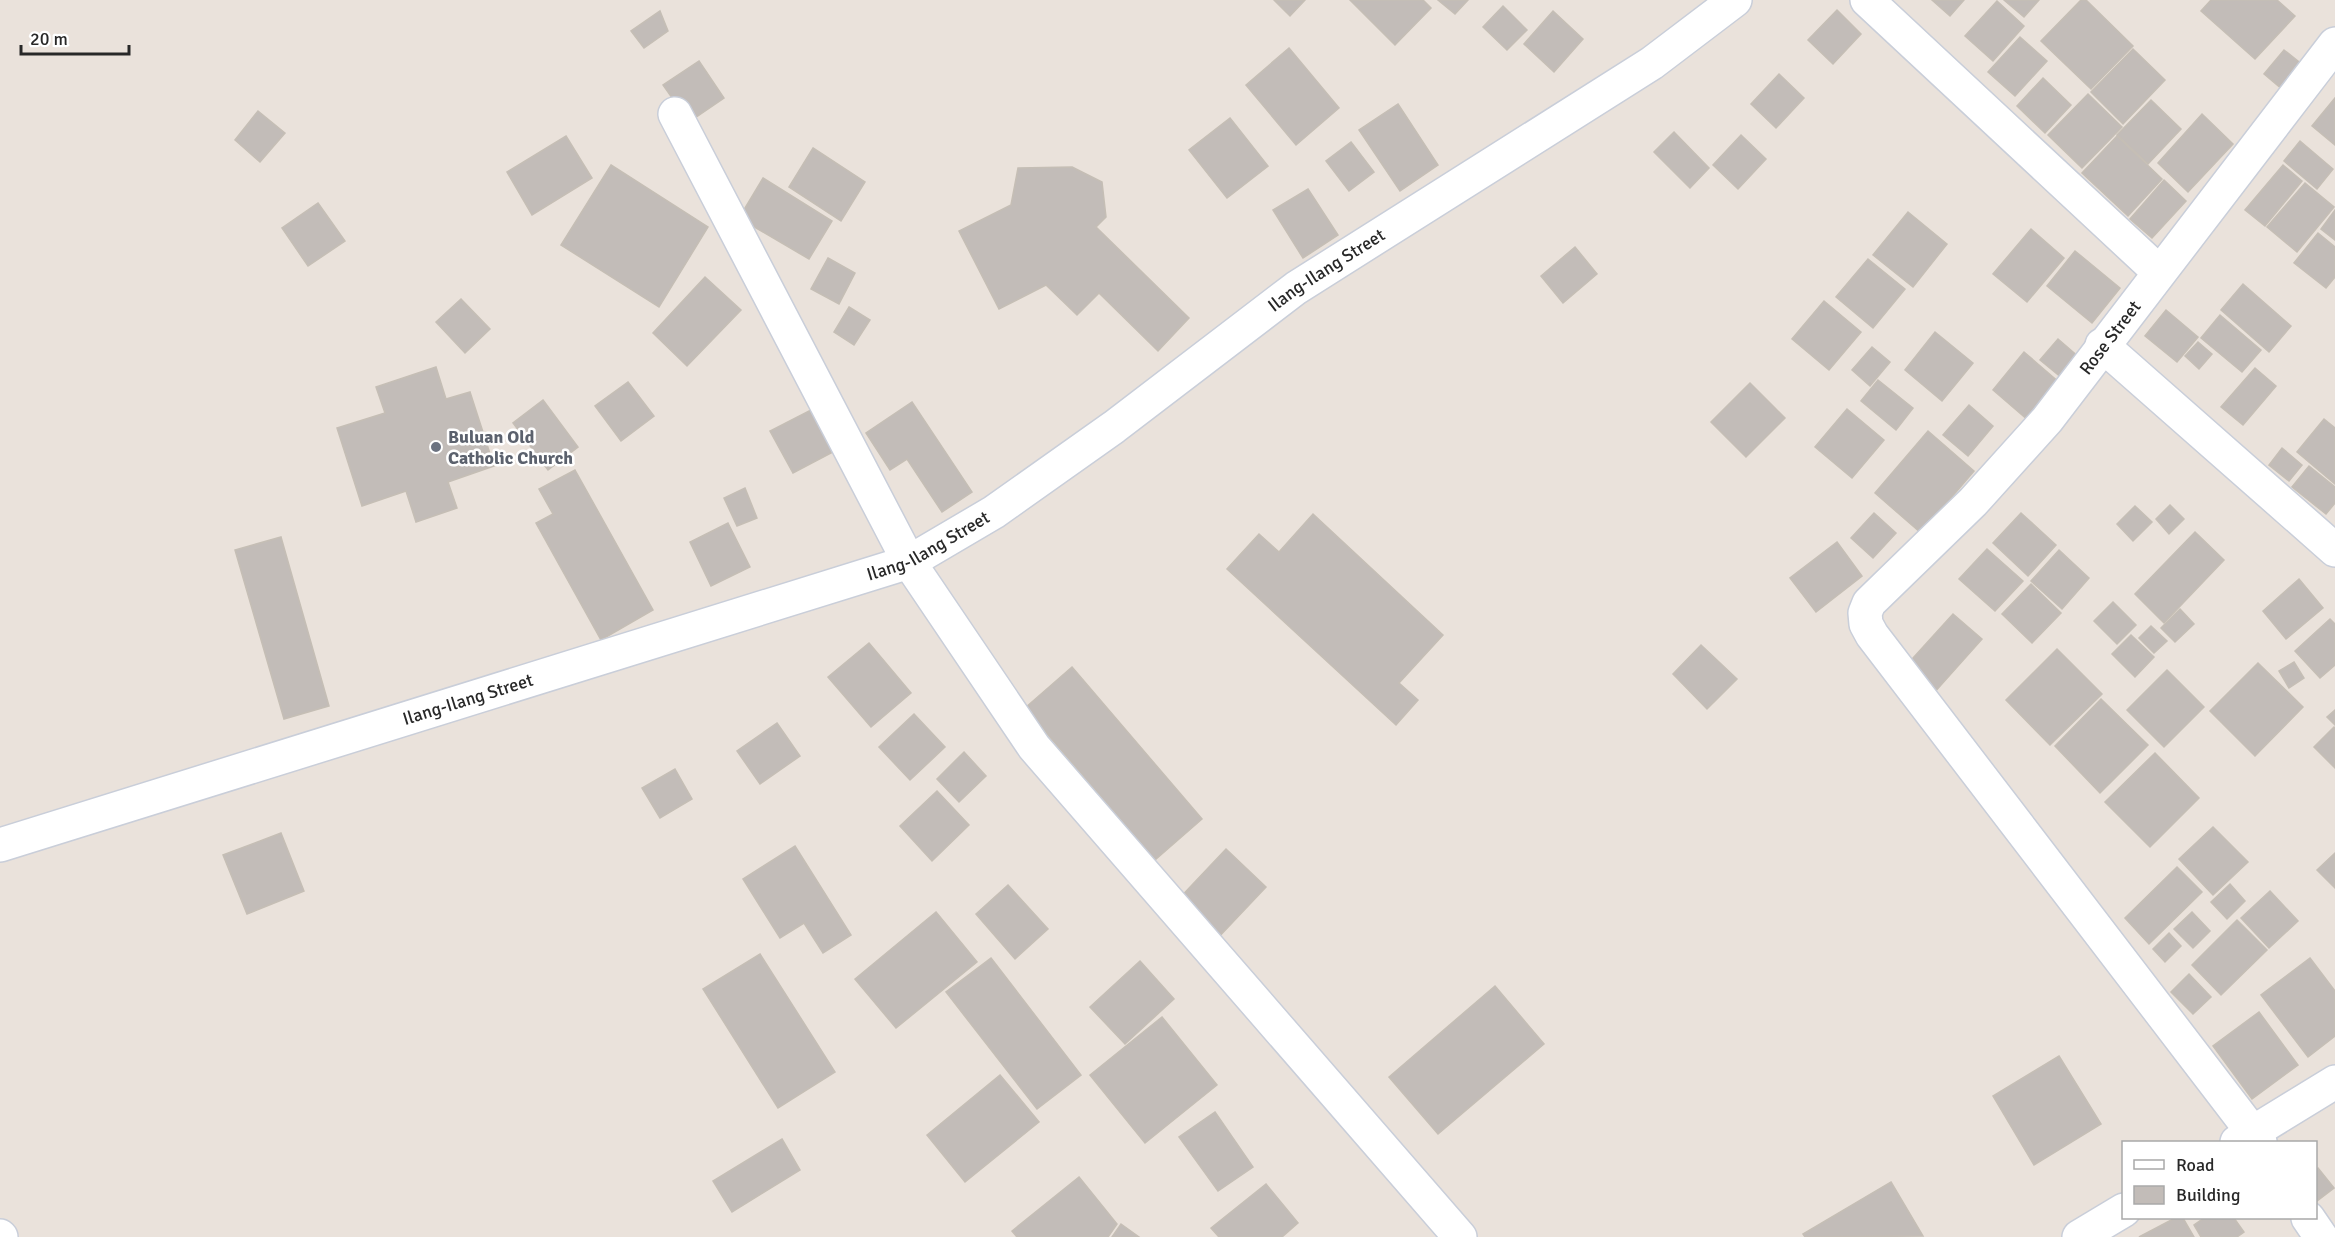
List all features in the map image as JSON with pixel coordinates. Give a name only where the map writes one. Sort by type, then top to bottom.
[{"type":"street","name":"Ilang-Ilang Street","points":[[0,845],[909,562],[1003,505],[1114,427],[1296,288],[1652,63],[1735,0]]},
{"type":"street","points":[[1867,0],[2159,272]]},
{"type":"street","name":"Rose Street","points":[[2250,1139],[1872,635],[1866,624],[1865,613],[1877,594],[1973,502],[2047,420],[2102,345],[2335,44]]},
{"type":"street","points":[[675,114],[909,562],[1034,747],[1460,1237]]},
{"type":"street","points":[[2102,345],[2335,550]]},
{"type":"street","points":[[2250,1139],[2335,1082]]},
{"type":"street","points":[[2079,1237],[2122,1211]]},
{"type":"street","points":[[2309,1219],[2321,1237]]},
{"type":"building","points":[[1274,0],[1305,0],[1290,16]]},
{"type":"building","points":[[1350,0],[1423,0],[1431,8],[1395,45]]},
{"type":"building","points":[[1438,0],[1468,0],[1455,14]]},
{"type":"building","points":[[1932,0],[1964,0],[1950,16]]},
{"type":"building","points":[[2004,0],[2039,0],[2024,17]]},
{"type":"building","points":[[2081,0],[2086,0],[2133,46],[2091,89],[2041,41]]},
{"type":"building","points":[[2211,0],[2277,0],[2295,16],[2255,59],[2201,11]]},
{"type":"building","points":[[1997,1],[2024,26],[1993,61],[1965,36]]},
{"type":"building","points":[[1503,6],[1527,30],[1507,50],[1483,27]]},
{"type":"building","points":[[1837,10],[1861,34],[1833,64],[1808,40]]},
{"type":"building","points":[[660,11],[668,31],[644,48],[631,31]]},
{"type":"building","points":[[1553,11],[1583,39],[1554,72],[1524,44]]},
{"type":"building","points":[[2020,37],[2047,61],[2015,96],[1988,72]]},
{"type":"building","points":[[1289,48],[1339,108],[1296,145],[1246,85]]},
{"type":"building","points":[[2133,49],[2165,80],[2123,124],[2091,92]]},
{"type":"building","points":[[2284,50],[2303,65],[2283,90],[2264,74]]},
{"type":"building","points":[[699,61],[724,98],[689,122],[663,85]]},
{"type":"building","points":[[1779,74],[1804,98],[1776,128],[1751,104]]},
{"type":"building","points":[[2043,78],[2071,105],[2045,133],[2017,106]]},
{"type":"building","points":[[2088,94],[2122,127],[2082,168],[2048,135]]},
{"type":"building","points":[[2335,98],[2335,145],[2312,126]]},
{"type":"building","points":[[2151,100],[2181,129],[2148,164],[2117,135]]},
{"type":"building","points":[[1398,104],[1438,165],[1400,191],[1359,130]]},
{"type":"building","points":[[258,111],[285,133],[260,162],[235,140]]},
{"type":"building","points":[[2202,114],[2233,144],[2188,192],[2158,163]]},
{"type":"building","points":[[1230,118],[1268,166],[1227,198],[1189,150]]},
{"type":"building","points":[[1674,132],[1709,168],[1690,188],[1654,152]]},
{"type":"building","points":[[1741,135],[1766,159],[1738,189],[1713,165]]},
{"type":"building","points":[[566,136],[592,178],[532,215],[507,172]]},
{"type":"building","points":[[2117,136],[2162,179],[2128,216],[2082,173]]},
{"type":"building","points":[[2300,141],[2333,169],[2317,189],[2284,161]]},
{"type":"building","points":[[1351,142],[1374,172],[1349,191],[1326,161]]},
{"type":"building","points":[[813,148],[865,182],[841,221],[789,187]]},
{"type":"building","points":[[611,165],[708,227],[659,307],[561,245]]},
{"type":"building","points":[[2283,165],[2302,181],[2265,226],[2245,210]]},
{"type":"building","points":[[1072,167],[1102,182],[1106,217],[1096,227],[1189,318],[1158,351],[1099,293],[1077,315],[1046,285],[999,309],[959,231],[1011,205],[1018,168]]},
{"type":"building","points":[[763,178],[832,221],[809,259],[739,218]]},
{"type":"building","points":[[2164,180],[2186,201],[2152,238],[2130,219]]},
{"type":"building","points":[[2305,183],[2334,207],[2297,252],[2267,227]]},
{"type":"building","points":[[1308,189],[1338,235],[1303,258],[1273,210]]},
{"type":"building","points":[[318,203],[345,241],[308,266],[282,228]]},
{"type":"building","points":[[2335,210],[2335,240],[2321,229]]},
{"type":"building","points":[[1908,212],[1947,244],[1913,287],[1873,255]]},
{"type":"building","points":[[2031,229],[2064,258],[2027,302],[1993,274]]},
{"type":"building","points":[[2318,233],[2335,247],[2335,277],[2326,288],[2294,263]]},
{"type":"building","points":[[1575,247],[1597,274],[1563,303],[1541,276]]},
{"type":"building","points":[[2075,251],[2120,288],[2092,323],[2047,286]]},
{"type":"building","points":[[828,258],[855,273],[839,304],[811,289]]},
{"type":"building","points":[[1868,259],[1905,289],[1873,328],[1836,297]]},
{"type":"building","points":[[705,277],[741,310],[687,366],[653,333]]},
{"type":"building","points":[[2243,284],[2291,326],[2269,352],[2221,310]]},
{"type":"building","points":[[461,299],[490,329],[465,353],[436,322]]},
{"type":"building","points":[[1824,301],[1861,332],[1829,370],[1792,339]]},
{"type":"building","points":[[849,307],[870,320],[854,345],[834,332]]},
{"type":"building","points":[[2166,310],[2198,337],[2177,362],[2145,336]]},
{"type":"building","points":[[2220,315],[2261,350],[2242,372],[2201,338]]},
{"type":"building","points":[[1935,332],[1973,363],[1942,401],[1905,370]]},
{"type":"building","points":[[2058,339],[2080,358],[2062,378],[2040,360]]},
{"type":"building","points":[[2198,342],[2212,354],[2199,369],[2185,356]]},
{"type":"building","points":[[1872,347],[1890,362],[1870,386],[1852,370]]},
{"type":"building","points":[[2024,352],[2060,383],[2029,421],[1993,390]]},
{"type":"building","name":"Buluan Old Catholic Church","points":[[436,367],[446,399],[470,392],[494,466],[448,482],[457,508],[416,522],[406,491],[362,506],[337,428],[385,413],[376,387]]},
{"type":"building","points":[[2255,368],[2276,386],[2243,425],[2221,407]]},
{"type":"building","points":[[1878,380],[1913,408],[1896,430],[1861,401]]},
{"type":"building","points":[[628,382],[654,416],[621,441],[595,406]]},
{"type":"building","points":[[1750,383],[1785,418],[1746,457],[1711,422]]},
{"type":"building","points":[[543,400],[578,447],[548,470],[513,423]]},
{"type":"building","points":[[912,402],[972,492],[942,512],[907,459],[890,470],[866,433]]},
{"type":"building","points":[[1969,405],[1993,426],[1968,456],[1943,435]]},
{"type":"building","points":[[1847,409],[1884,440],[1852,478],[1815,447]]},
{"type":"building","points":[[811,410],[833,452],[793,473],[770,431]]},
{"type":"building","points":[[2324,419],[2335,428],[2335,484],[2297,452]]},
{"type":"building","points":[[1928,431],[1974,471],[1921,533],[1875,493]]},
{"type":"building","points":[[2282,448],[2302,465],[2289,481],[2269,465]]},
{"type":"building","points":[[2309,466],[2335,487],[2335,503],[2326,514],[2292,487]]},
{"type":"building","points":[[575,470],[653,610],[601,640],[536,523],[553,514],[539,489]]},
{"type":"building","points":[[745,488],[757,518],[737,526],[724,498]]},
{"type":"building","points":[[2170,505],[2184,519],[2169,534],[2156,519]]},
{"type":"building","points":[[2135,506],[2152,522],[2133,541],[2117,524]]},
{"type":"building","points":[[1874,513],[1896,533],[1873,558],[1851,538]]},
{"type":"building","points":[[2021,513],[2056,545],[2028,576],[1993,543]]},
{"type":"building","points":[[1313,514],[1443,635],[1399,683],[1418,700],[1396,725],[1227,569],[1259,534],[1279,552]]},
{"type":"building","points":[[728,523],[750,567],[711,586],[690,542]]},
{"type":"building","points":[[2195,532],[2224,560],[2164,623],[2135,594]]},
{"type":"building","points":[[281,537],[329,706],[284,719],[235,550]]},
{"type":"building","points":[[1837,542],[1862,576],[1816,612],[1790,578]]},
{"type":"building","points":[[1987,549],[2023,581],[1995,611],[1959,579]]},
{"type":"building","points":[[2059,550],[2089,578],[2062,609],[2031,581]]},
{"type":"building","points":[[2299,579],[2323,608],[2286,639],[2263,611]]},
{"type":"building","points":[[2031,584],[2061,613],[2032,643],[2002,614]]},
{"type":"building","points":[[2113,602],[2136,625],[2117,644],[2094,621]]},
{"type":"building","points":[[2180,609],[2194,624],[2175,642],[2161,628]]},
{"type":"building","points":[[1953,614],[1982,639],[1933,694],[1904,668]]},
{"type":"building","points":[[2330,619],[2335,624],[2335,665],[2320,678],[2295,651]]},
{"type":"building","points":[[2151,626],[2167,641],[2154,653],[2139,638]]},
{"type":"building","points":[[2131,635],[2154,657],[2135,677],[2112,654]]},
{"type":"building","points":[[869,643],[911,693],[871,727],[828,677]]},
{"type":"building","points":[[1701,645],[1737,679],[1707,709],[1673,674]]},
{"type":"building","points":[[2057,649],[2102,694],[2050,745],[2006,700]]},
{"type":"building","points":[[2294,662],[2304,678],[2289,688],[2279,671]]},
{"type":"building","points":[[2258,663],[2303,707],[2255,756],[2210,711]]},
{"type":"building","points":[[1072,667],[1202,819],[1155,860],[1025,708]]},
{"type":"building","points":[[2167,670],[2204,707],[2164,747],[2127,710]]},
{"type":"building","points":[[2101,699],[2148,745],[2100,793],[2055,746]]},
{"type":"building","points":[[2335,710],[2335,725],[2327,717]]},
{"type":"building","points":[[914,714],[945,747],[910,780],[879,747]]},
{"type":"building","points":[[777,723],[800,756],[760,784],[737,751]]},
{"type":"building","points":[[2335,728],[2335,768],[2314,747]]},
{"type":"building","points":[[964,752],[986,776],[959,802],[937,779]]},
{"type":"building","points":[[2155,753],[2199,798],[2150,847],[2105,802]]},
{"type":"building","points":[[675,769],[692,799],[660,818],[642,788]]},
{"type":"building","points":[[937,791],[969,825],[932,861],[900,826]]},
{"type":"building","points":[[2213,827],[2248,862],[2213,895],[2179,859]]},
{"type":"building","points":[[281,833],[304,891],[247,914],[223,855]]},
{"type":"building","points":[[795,846],[851,935],[823,953],[804,923],[780,938],[743,879]]},
{"type":"building","points":[[1226,849],[1266,887],[1215,941],[1175,903]]},
{"type":"building","points":[[2335,853],[2335,888],[2317,870]]},
{"type":"building","points":[[2177,867],[2202,892],[2149,944],[2125,918]]},
{"type":"building","points":[[2230,884],[2245,901],[2227,919],[2211,902]]},
{"type":"building","points":[[1008,885],[1048,929],[1015,959],[976,914]]},
{"type":"building","points":[[2270,891],[2298,921],[2269,948],[2241,918]]},
{"type":"building","points":[[936,912],[977,962],[896,1028],[855,979]]},
{"type":"building","points":[[2192,912],[2210,931],[2193,948],[2174,929]]},
{"type":"building","points":[[2237,920],[2267,950],[2221,995],[2192,965]]},
{"type":"building","points":[[2169,933],[2181,946],[2165,962],[2153,949]]},
{"type":"building","points":[[760,954],[835,1072],[778,1108],[703,989]]},
{"type":"building","points":[[991,958],[1081,1075],[1037,1109],[946,992]]},
{"type":"building","points":[[2310,958],[2335,991],[2335,1036],[2308,1057],[2261,995]]},
{"type":"building","points":[[1140,961],[1174,999],[1125,1044],[1090,1007]]},
{"type":"building","points":[[2189,974],[2211,997],[2193,1014],[2171,992]]},
{"type":"building","points":[[1495,986],[1544,1044],[1438,1134],[1389,1077]]},
{"type":"building","points":[[2259,1012],[2298,1065],[2252,1099],[2213,1046]]},
{"type":"building","points":[[1162,1017],[1217,1085],[1145,1143],[1090,1075]]},
{"type":"building","points":[[2059,1056],[2101,1124],[2034,1165],[1993,1096]]},
{"type":"building","points":[[1000,1075],[1039,1122],[965,1182],[927,1135]]},
{"type":"building","points":[[1215,1112],[1253,1167],[1218,1191],[1179,1137]]},
{"type":"building","points":[[782,1139],[800,1170],[732,1212],[713,1181]]},
{"type":"building","points":[[2317,1169],[2334,1188],[2317,1201]]},
{"type":"building","points":[[1079,1177],[1117,1224],[1108,1237],[1017,1237],[1012,1231]]},
{"type":"building","points":[[1891,1182],[1923,1236],[1805,1237],[1803,1234]]},
{"type":"building","points":[[1266,1184],[1298,1223],[1282,1237],[1219,1237],[1211,1228]]},
{"type":"building","points":[[2173,1219],[2184,1219],[2194,1237],[2139,1237]]},
{"type":"building","points":[[2203,1219],[2235,1219],[2244,1232],[2237,1237],[2201,1237],[2194,1225]]},
{"type":"building","points":[[1121,1224],[1139,1237],[1112,1237]]},
{"type":"place","name":"Buluan Old Catholic Church","points":[[436,447]]}]
